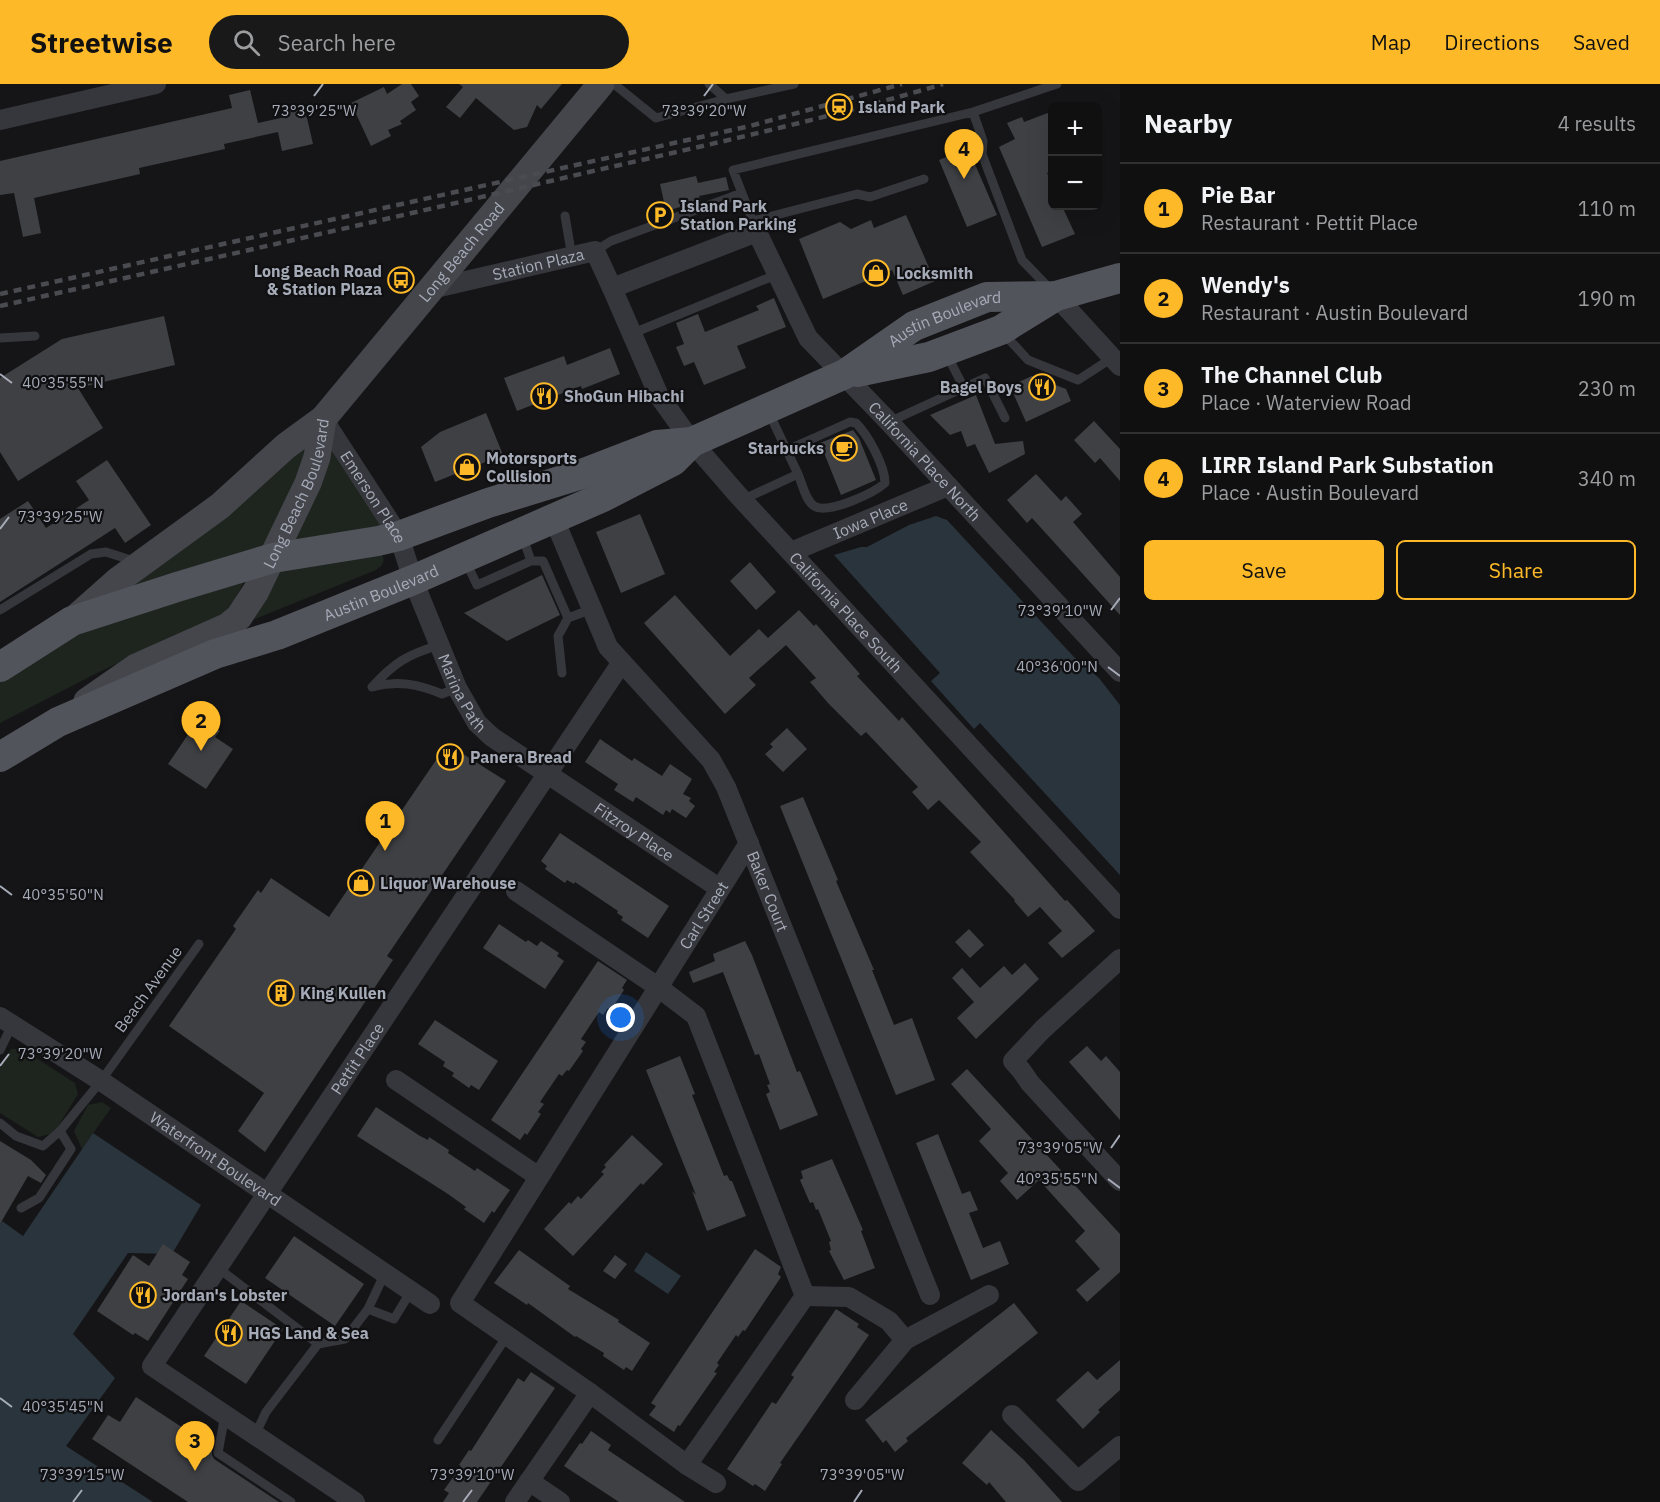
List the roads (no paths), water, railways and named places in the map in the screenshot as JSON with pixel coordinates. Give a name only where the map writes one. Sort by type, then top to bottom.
[{"type":"main road","name":"Long Beach Road","points":[[323,419],[601,84]]},
{"type":"main road","name":"Austin Boulevard","points":[[72,621],[273,558],[399,536],[488,503],[579,475],[657,445],[692,442],[845,374],[914,326],[987,297],[1056,296],[1120,278]]},
{"type":"main road","name":"Austin Boulevard","points":[[845,374],[929,357],[1001,330],[1056,296]]},
{"type":"main road","name":"Long Beach Boulevard","points":[[0,757],[58,722],[136,667],[228,626],[239,617],[273,558],[314,467],[323,419]]},
{"type":"main road","name":"Long Beach Boulevard","points":[[0,667],[72,621],[117,581],[220,506],[286,446],[323,419]]},
{"type":"main road","name":"Austin Boulevard","points":[[58,722],[215,654],[278,634],[412,580],[603,498],[673,461],[692,442]]},
{"type":"street","points":[[0,120],[156,84]]},
{"type":"street","points":[[612,288],[755,226]]},
{"type":"street","name":"California Place North","points":[[755,226],[808,338],[845,374],[1120,672]]},
{"type":"street","name":"Station Plaza","points":[[431,289],[595,252],[612,288]]},
{"type":"street","name":"California Place South","points":[[612,288],[658,396],[692,442],[742,500],[1120,909]]},
{"type":"street","points":[[1056,296],[1117,359]]},
{"type":"street","name":"Emerson Place","points":[[323,419],[399,536],[412,580]]},
{"type":"street","name":"Iowa Place","points":[[791,552],[948,486]]},
{"type":"street","name":"Baker Court","points":[[554,519],[608,647],[711,760],[726,787],[930,1294]]},
{"type":"street","name":"Marina Path","points":[[412,580],[457,688],[471,713],[483,729],[548,775]]},
{"type":"street","name":"Pettit Place","points":[[225,1415],[153,1366],[622,662]]},
{"type":"street","name":"Fitzroy Place","points":[[548,775],[719,888]]},
{"type":"street","name":"Carl Street","points":[[507,1336],[460,1303],[748,843]]},
{"type":"street","points":[[516,891],[658,987],[696,1016],[805,1296]]},
{"type":"street","points":[[1120,959],[1038,1034],[1013,1061],[1030,1083],[1120,1181]]},
{"type":"street","name":"Waterfront Boulevard","points":[[6,1021],[100,1081],[430,1304]]},
{"type":"street","points":[[396,1080],[539,1177]]},
{"type":"street","points":[[805,1296],[849,1297],[889,1321],[905,1340]]},
{"type":"street","points":[[687,1465],[805,1296]]},
{"type":"street","points":[[855,1400],[905,1340],[989,1296]]},
{"type":"street","points":[[507,1336],[590,1393],[687,1465],[716,1483]]},
{"type":"street","points":[[515,1502],[590,1393]]},
{"type":"street","points":[[225,1415],[345,1499]]},
{"type":"street","points":[[1012,1415],[1078,1481],[1120,1446]]},
{"type":"street","points":[[528,1481],[560,1502]]},
{"type":"lane","points":[[614,84],[656,118],[794,84]]},
{"type":"lane","points":[[709,84],[726,99]]},
{"type":"lane","points":[[924,180],[870,197],[857,195],[755,226],[733,170],[973,112],[1057,84]]},
{"type":"lane","points":[[973,112],[983,141],[982,154],[1022,260],[1056,296]]},
{"type":"lane","points":[[595,252],[611,241],[742,193]]},
{"type":"lane","points":[[565,216],[572,257]]},
{"type":"lane","points":[[631,334],[778,274]]},
{"type":"lane","points":[[1001,330],[1028,360],[1078,380],[1117,359]]},
{"type":"lane","points":[[0,338],[35,336]]},
{"type":"lane","points":[[945,351],[964,388]]},
{"type":"lane","points":[[889,422],[985,378],[1005,417]]},
{"type":"lane","points":[[767,409],[812,503],[820,507],[843,504],[885,483],[885,475],[868,440],[856,423],[850,422],[787,450]]},
{"type":"lane","points":[[742,500],[798,474]]},
{"type":"lane","points":[[521,533],[531,561]]},
{"type":"lane","points":[[0,610],[91,554],[106,552],[142,564]]},
{"type":"lane","points":[[464,558],[477,585],[531,561],[543,561],[568,618]]},
{"type":"lane","points":[[562,673],[558,636],[568,618],[592,609]]},
{"type":"lane","points":[[439,645],[405,657],[389,669],[372,687],[408,683],[442,694],[457,688]]},
{"type":"lane","name":"Beach Avenue","points":[[60,1131],[100,1081],[199,944]]},
{"type":"lane","points":[[0,1050],[6,1021]]},
{"type":"lane","points":[[0,1123],[16,1136],[43,1146],[60,1131],[71,1149],[39,1198],[21,1208]]},
{"type":"lane","points":[[218,1268],[318,1344]]},
{"type":"lane","points":[[255,1434],[266,1412],[318,1344],[345,1340],[368,1309],[385,1273]]},
{"type":"lane","points":[[368,1309],[394,1318],[411,1291]]},
{"type":"lane","points":[[438,1440],[507,1336]]},
{"type":"lane","points":[[225,1415],[219,1453],[291,1502]]},
{"type":"railway","points":[[0,294],[750,126],[902,84]]},
{"type":"railway","points":[[0,306],[722,142],[855,109],[943,84]]},
{"type":"place","name":"Island Park","points":[[839,107]]},
{"type":"place","name":"LIRR Island Park Substation","points":[[964,179]]},
{"type":"place","name":"Island Park Station Parking","points":[[660,215]]},
{"type":"place","name":"Locksmith","points":[[876,273]]},
{"type":"place","name":"Long Beach Road & Station Plaza","points":[[401,280]]},
{"type":"place","name":"Bagel Boys","points":[[1042,387]]},
{"type":"place","name":"ShoGun Hibachi","points":[[544,396]]},
{"type":"place","name":"Starbucks","points":[[844,448]]},
{"type":"place","name":"Motorsports Collision","points":[[467,467]]},
{"type":"place","name":"Wendy's","points":[[201,751]]},
{"type":"place","name":"Panera Bread","points":[[450,757]]},
{"type":"place","name":"Pie Bar","points":[[385,851]]},
{"type":"place","name":"Liquor Warehouse","points":[[361,883]]},
{"type":"place","name":"King Kullen","points":[[281,993]]},
{"type":"place","name":"Jordan's Lobster","points":[[143,1295]]},
{"type":"place","name":"HGS Land & Sea","points":[[229,1333]]},
{"type":"place","name":"The Channel Club","points":[[195,1471]]}]
